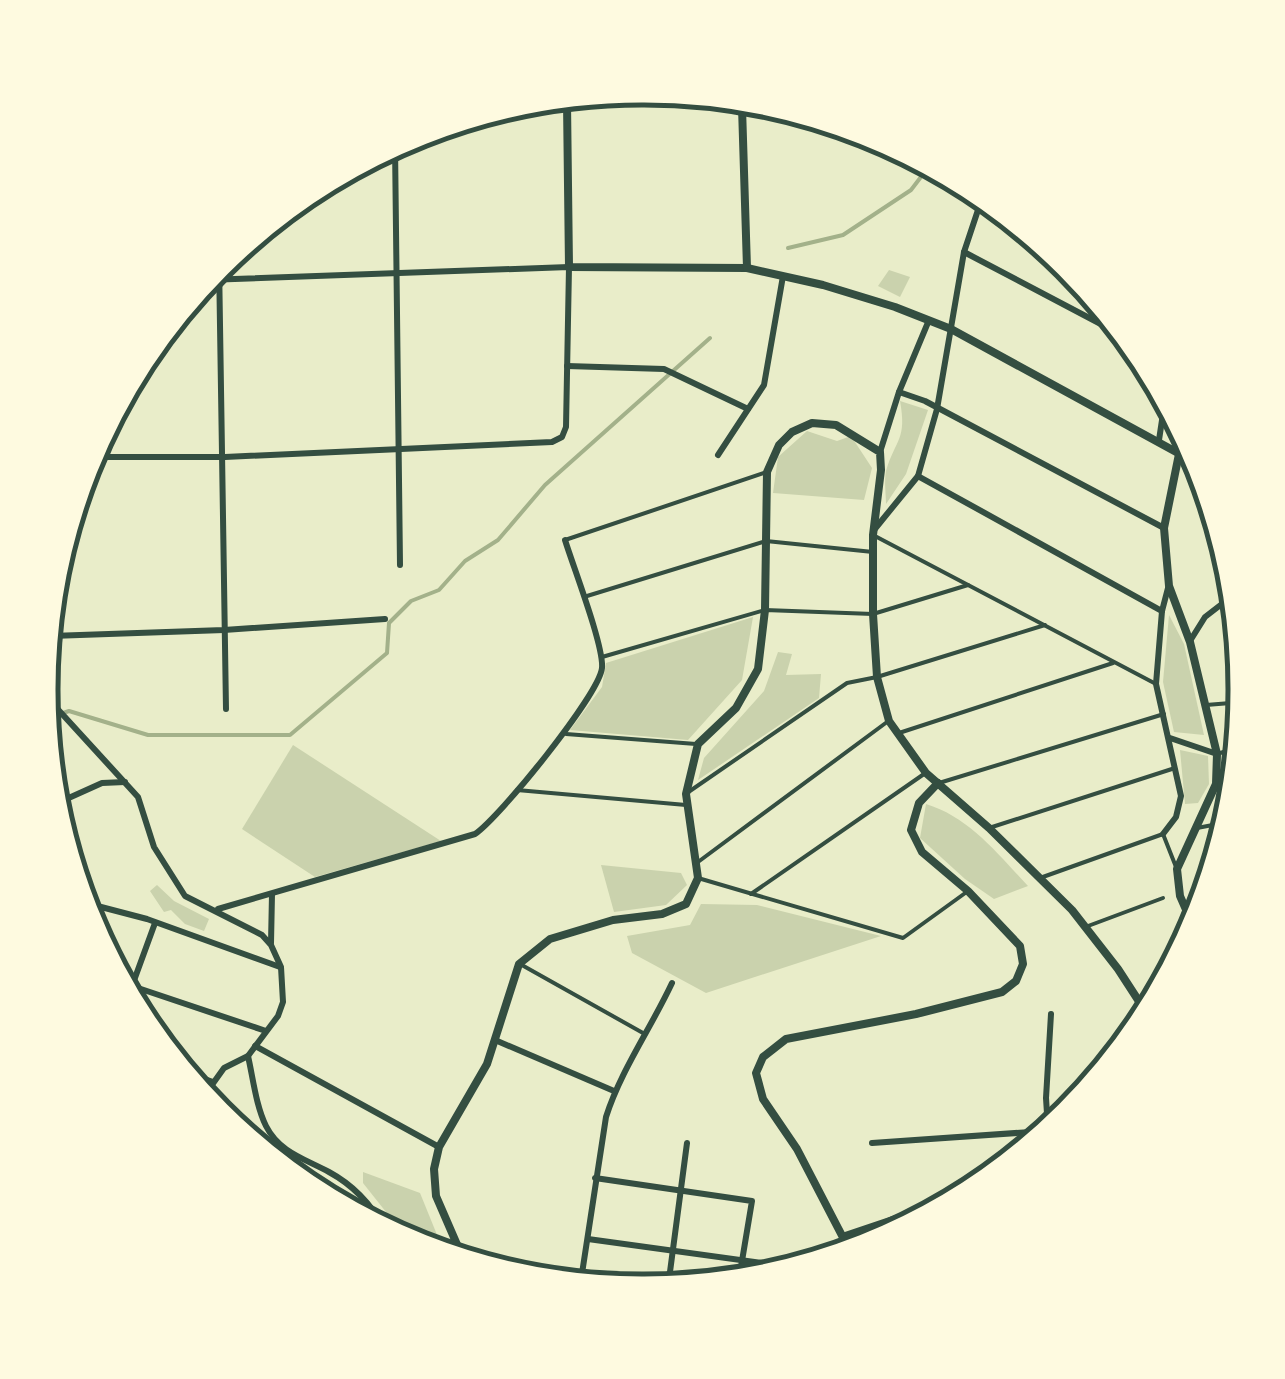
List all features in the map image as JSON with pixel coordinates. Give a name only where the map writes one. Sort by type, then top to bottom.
[{"type":"street","points":[[107,456],[225,457],[397,450],[552,442],[562,436],[566,427],[569,267],[567,110]]},
{"type":"street","points":[[742,114],[747,268]]},
{"type":"street","points":[[395,160],[400,565]]},
{"type":"street","points":[[873,533],[918,476],[937,409],[964,252],[978,210]]},
{"type":"street","points":[[964,252],[1098,323]]},
{"type":"street","points":[[226,280],[569,267],[747,268],[896,307],[928,320],[1159,440],[1177,453]]},
{"type":"street","points":[[718,455],[764,385],[783,276]]},
{"type":"street","points":[[219,287],[225,457],[226,709]]},
{"type":"street","points":[[928,320],[880,452],[872,614],[876,677],[889,721],[926,773],[1040,878],[1118,969],[1138,1000]]},
{"type":"street","points":[[567,366],[664,369],[748,409]]},
{"type":"street","points":[[899,392],[1164,528]]},
{"type":"street","points":[[1159,440],[1162,421]]},
{"type":"street","points":[[457,1244],[433,1182],[439,1147],[487,1064],[519,964],[550,939],[613,920],[662,914],[686,904],[698,878],[686,794],[698,744],[736,708],[758,669],[765,610],[768,472],[779,445],[792,432],[812,423],[836,425],[880,452]]},
{"type":"street","points":[[1040,878],[1163,834],[1176,817],[1181,796],[1156,684],[1168,586],[1164,528],[1178,455]]},
{"type":"street","points":[[216,910],[475,834],[490,824],[600,678],[602,657],[565,540],[768,472]]},
{"type":"street","points":[[918,476],[1162,611]]},
{"type":"street","points":[[873,533],[1156,684]]},
{"type":"street","points":[[582,598],[766,541],[873,552]]},
{"type":"street","points":[[602,657],[765,610],[872,614],[968,585]]},
{"type":"street","points":[[1168,586],[1190,642],[1218,754],[1216,784],[1177,869]]},
{"type":"street","points":[[1190,642],[1205,617],[1221,605]]},
{"type":"street","points":[[61,636],[385,619]]},
{"type":"street","points":[[686,794],[847,683],[1045,626]]},
{"type":"street","points":[[895,734],[1113,663]]},
{"type":"street","points":[[1206,705],[1227,703]]},
{"type":"street","points":[[59,711],[138,797],[154,847],[185,896],[256,931],[271,945],[281,967],[284,1002],[278,1016],[248,1056],[224,1068],[213,1082],[208,1080]]},
{"type":"street","points":[[870,1228],[845,1236],[797,1149],[763,1099],[756,1072],[763,1057],[786,1039],[916,1014],[1002,992],[1016,981],[1023,964],[1020,946],[968,891],[922,852],[911,830],[919,802],[938,783],[1164,714]]},
{"type":"street","points":[[698,862],[889,721]]},
{"type":"street","points":[[561,734],[698,744]]},
{"type":"street","points":[[1169,738],[1218,754],[1223,752]]},
{"type":"street","points":[[989,828],[1176,768]]},
{"type":"street","points":[[751,894],[926,773]]},
{"type":"street","points":[[68,798],[102,783],[124,782]]},
{"type":"street","points":[[517,790],[689,806]]},
{"type":"street","points":[[1197,828],[1211,825]]},
{"type":"street","points":[[1163,834],[1177,869],[1185,908]]},
{"type":"street","points":[[698,878],[903,938],[968,891]]},
{"type":"street","points":[[271,945],[272,894]]},
{"type":"street","points":[[1084,928],[1163,898]]},
{"type":"street","points":[[100,907],[156,922],[281,967]]},
{"type":"street","points":[[134,978],[156,922]]},
{"type":"street","points":[[519,964],[647,1035]]},
{"type":"street","points":[[583,1271],[614,1091],[672,983]]},
{"type":"street","points":[[140,988],[266,1031]]},
{"type":"street","points":[[1046,1112],[1050,1014]]},
{"type":"street","points":[[495,1040],[614,1091]]},
{"type":"street","points":[[255,1046],[439,1147]]},
{"type":"street","points":[[248,1056],[261,1113],[273,1136],[290,1154],[331,1173],[358,1192],[368,1205]]},
{"type":"street","points":[[872,1143],[1025,1132]]},
{"type":"street","points":[[670,1273],[687,1142]]},
{"type":"street","points":[[596,1178],[752,1201],[741,1266]]},
{"type":"street","points":[[588,1238],[761,1262]]},
{"type":"green space","points":[[889,270],[910,277],[900,297],[878,286]]},
{"type":"green space","points":[[900,401],[928,410],[906,474],[886,504],[886,471],[901,432]]},
{"type":"green space","points":[[807,431],[837,441],[851,436],[872,468],[864,500],[773,493],[778,457]]},
{"type":"green space","points":[[1169,615],[1184,644],[1204,735],[1174,732],[1163,682]]},
{"type":"green space","points":[[753,617],[742,680],[688,740],[570,730],[602,687],[606,663]]},
{"type":"green space","points":[[778,652],[792,654],[786,675],[821,674],[819,698],[698,780],[704,758],[764,691]]},
{"type":"green space","points":[[293,745],[441,841],[315,877],[242,829]]},
{"type":"green space","points":[[1180,750],[1208,756],[1209,784],[1198,803],[1185,804]]},
{"type":"green space","points":[[926,804],[969,827],[1028,886],[994,899],[965,879],[920,838]]},
{"type":"green space","points":[[601,865],[681,873],[687,885],[666,905],[614,912]]},
{"type":"green space","points":[[157,885],[174,901],[209,919],[204,931],[185,924],[171,910],[164,912],[150,891]]},
{"type":"green space","points":[[701,904],[757,905],[881,936],[706,993],[632,953],[627,936],[690,925]]},
{"type":"green space","points":[[363,1172],[420,1193],[438,1237],[390,1217],[363,1183]]},
{"type":"waterway","points":[[788,248],[843,235],[911,190],[922,176]]},
{"type":"waterway","points":[[59,715],[69,711],[148,735],[290,735],[387,653],[389,623],[411,601],[439,590],[465,561],[498,540],[545,485],[710,338]]}]
